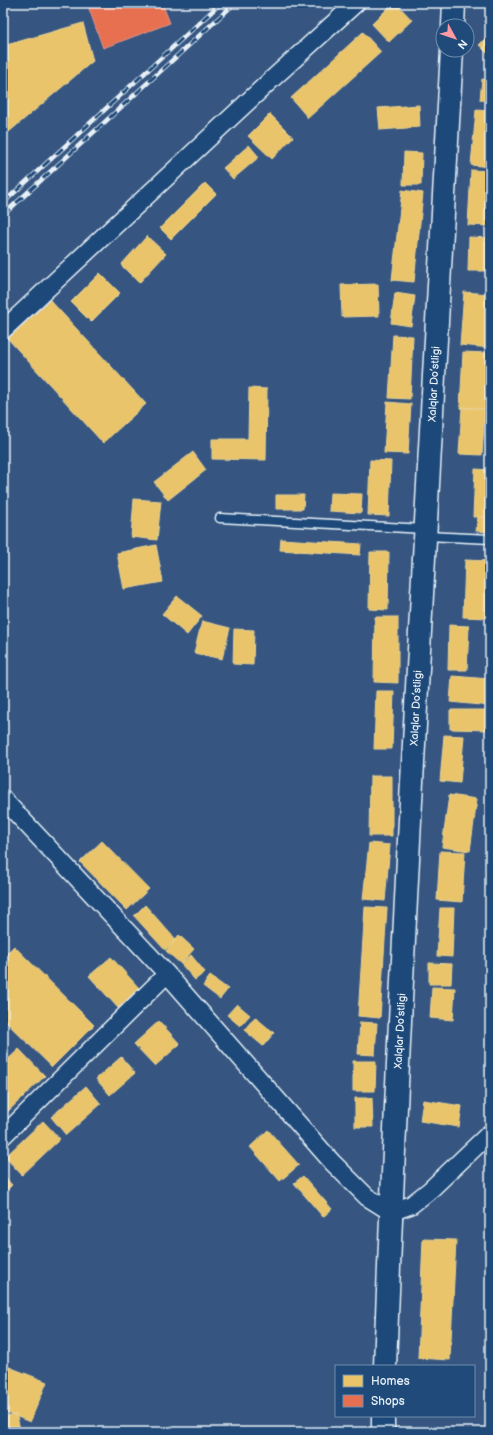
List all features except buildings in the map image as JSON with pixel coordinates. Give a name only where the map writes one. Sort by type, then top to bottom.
[{"type":"main road","points":[[454,3],[454,18]]},
{"type":"main road","name":"Xalqlar Do’stligi","points":[[385,1365],[391,1212],[452,58]]},
{"type":"main road","points":[[383,1417],[383,1432]]},
{"type":"street","points":[[3,330],[271,80],[356,3]]},
{"type":"street","points":[[3,799],[167,974],[332,1162],[367,1197],[391,1212],[411,1205],[430,1190],[490,1133]]},
{"type":"street","points":[[3,1136],[167,974]]},
{"type":"lane","points":[[220,518],[490,539]]},
{"type":"railway","points":[[3,203],[221,3]]},
{"type":"railway","points":[[3,215],[235,3]]}]
